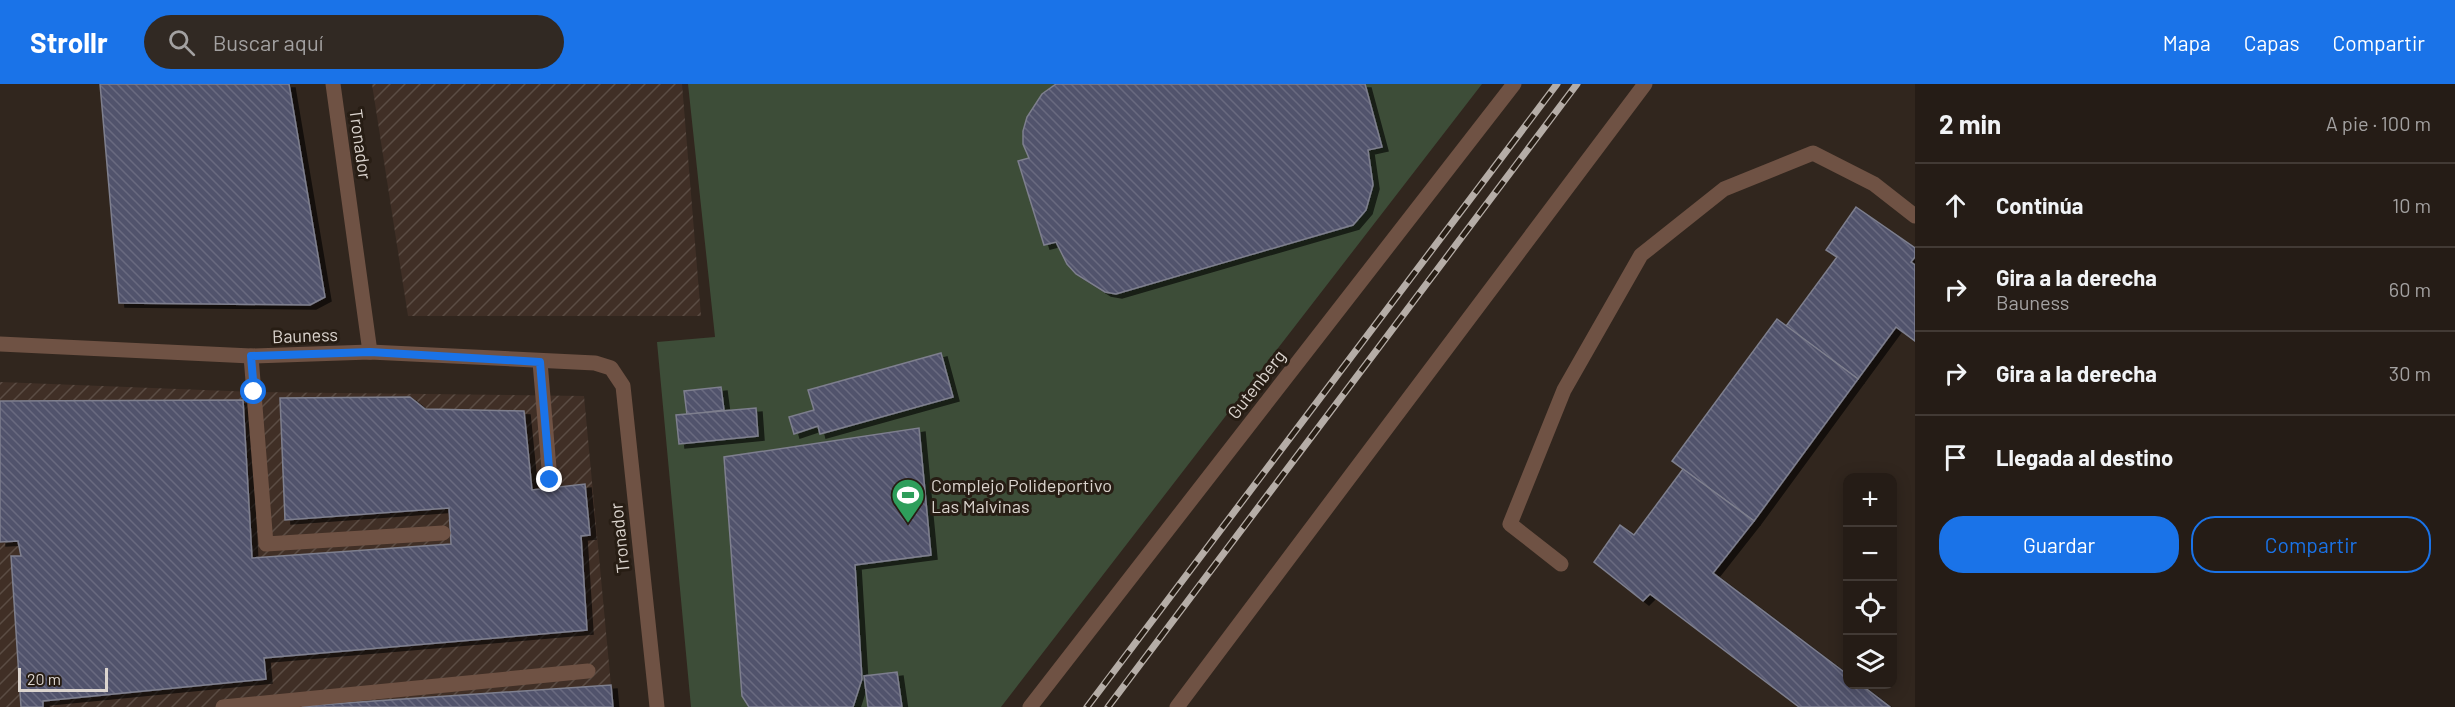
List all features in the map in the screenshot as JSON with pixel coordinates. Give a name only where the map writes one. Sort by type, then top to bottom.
[{"type":"street","name":"Tronador","points":[[333,84],[370,352]]},
{"type":"street","name":"Gutenberg","points":[[1030,707],[1514,84]]},
{"type":"street","points":[[1177,707],[1645,84]]},
{"type":"street","points":[[1561,564],[1510,524],[1564,390],[1641,255],[1724,189],[1814,153],[1874,184],[1915,216]]},
{"type":"street","name":"Bauness","points":[[0,344],[251,356],[370,352],[595,363],[611,368]]},
{"type":"street","points":[[251,356],[266,544],[443,533]]},
{"type":"street","points":[[540,362],[550,480]]},
{"type":"street","name":"Tronador","points":[[611,368],[623,386],[657,707]]},
{"type":"street","points":[[223,707],[286,704],[588,671]]},
{"type":"shaded area","points":[[372,84],[682,84],[701,316],[408,316]]},
{"type":"shaded area","points":[[0,382],[254,392],[584,396],[613,707],[0,707]]},
{"type":"green space","name":"Complejo Polideportivo Las Malvinas","points":[[688,84],[1482,84],[1001,707],[691,707],[657,342],[715,337]]},
{"type":"building","points":[[100,84],[289,84],[325,297],[310,305],[119,303]]},
{"type":"building","points":[[1056,84],[1365,84],[1382,147],[1368,150],[1373,185],[1366,210],[1353,225],[1116,294],[1105,292],[1076,274],[1067,264],[1056,242],[1044,245],[1018,161],[1029,158],[1023,144],[1023,131],[1027,117],[1042,94]]},
{"type":"building","points":[[1856,207],[1915,248],[1915,257],[1911,262],[1915,265],[1915,341],[1896,327],[1858,379],[1786,326],[1837,257],[1826,250]]},
{"type":"building","points":[[1777,319],[1858,379],[1754,521],[1672,461]]},
{"type":"building","points":[[941,353],[953,397],[820,434],[818,426],[794,434],[789,417],[814,410],[808,390]]},
{"type":"building","points":[[721,387],[724,410],[687,415],[684,391]]},
{"type":"building","points":[[410,397],[425,409],[524,411],[532,490],[585,484],[590,535],[581,536],[587,630],[264,658],[266,679],[43,701],[43,707],[21,707],[11,556],[21,556],[18,541],[0,542],[0,401],[243,400],[252,558],[451,544],[449,508],[285,520],[280,398]]},
{"type":"building","points":[[756,408],[758,436],[679,444],[676,415]]},
{"type":"building","points":[[919,428],[931,555],[855,565],[862,679],[853,707],[749,707],[742,696],[724,457]]},
{"type":"building","points":[[1683,469],[1754,521],[1713,573],[1843,671],[1843,689],[1867,689],[1890,707],[1799,707],[1650,594],[1643,601],[1594,562],[1620,525],[1634,535]]},
{"type":"building","points":[[897,672],[902,707],[868,707],[864,676]]},
{"type":"building","points":[[611,685],[613,707],[302,706]]},
{"type":"railway","points":[[1087,707],[1557,84]]},
{"type":"railway","points":[[1108,707],[1577,84]]},
{"type":"place","name":"Complejo Polideportivo Las Malvinas","points":[[908,524]]},
{"type":"route","points":[[254,392],[251,356],[370,352],[540,362],[550,480]]}]
